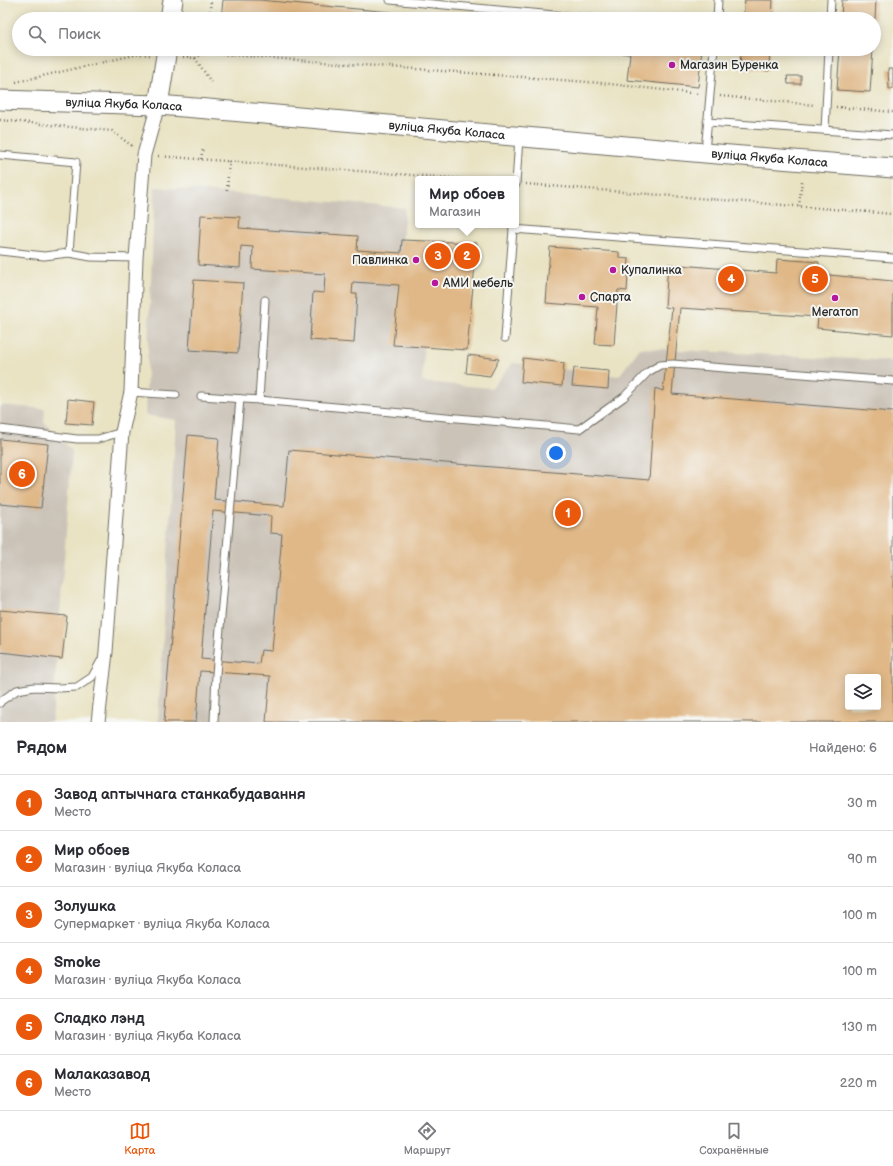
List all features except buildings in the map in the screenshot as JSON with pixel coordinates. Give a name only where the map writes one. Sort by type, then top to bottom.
[{"type":"main road","points":[[171,12],[173,0]]},
{"type":"main road","points":[[158,105],[165,56]]},
{"type":"main road","name":"вуліца Якуба Коласа","points":[[0,100],[158,105],[893,168]]},
{"type":"street","points":[[98,722],[106,652],[122,432],[131,392],[136,258],[144,155],[158,105]]},
{"type":"lane","points":[[390,0],[520,12]]},
{"type":"lane","points":[[487,0],[487,9]]},
{"type":"lane","points":[[717,12],[718,0]]},
{"type":"lane","points":[[830,12],[831,0]]},
{"type":"lane","points":[[705,153],[713,56]]},
{"type":"lane","points":[[825,130],[829,56]]},
{"type":"lane","points":[[707,122],[893,135]]},
{"type":"lane","points":[[517,176],[519,137]]},
{"type":"lane","points":[[0,154],[76,162],[69,254]]},
{"type":"lane","points":[[519,227],[893,258]]},
{"type":"lane","points":[[505,338],[513,228]]},
{"type":"lane","points":[[0,251],[44,256],[69,254],[91,257],[136,258]]},
{"type":"lane","points":[[259,400],[265,300]]},
{"type":"lane","points":[[201,396],[578,429],[624,397],[648,372],[660,365],[673,364],[893,381]]},
{"type":"lane","points":[[131,392],[176,395]]},
{"type":"lane","points":[[214,722],[216,674],[240,399]]},
{"type":"lane","points":[[0,429],[77,439],[98,439],[122,432]]},
{"type":"lane","points":[[0,703],[17,690],[34,687],[76,687],[92,677],[106,652]]},
{"type":"path","points":[[210,12],[211,0]]},
{"type":"path","points":[[15,82],[130,56]]},
{"type":"path","points":[[185,56],[195,58],[199,56]]},
{"type":"path","points":[[245,56],[601,83],[893,112]]},
{"type":"path","points":[[195,58],[211,82]]},
{"type":"path","points":[[0,120],[112,131],[144,155],[421,176]]},
{"type":"path","points":[[201,159],[203,148]]},
{"type":"path","points":[[227,190],[228,161]]},
{"type":"path","points":[[799,206],[802,181]]},
{"type":"path","points":[[519,184],[893,214]]},
{"type":"shaded area","points":[[155,187],[405,208],[393,345],[424,347],[422,382],[491,388],[513,363],[619,376],[640,348],[893,361],[893,722],[158,722],[176,420],[145,415]]},
{"type":"shaded area","points":[[0,405],[45,409],[44,422],[72,451],[52,722],[0,722]]},
{"type":"place","name":"Магазин Буренка","points":[[672,65]]},
{"type":"place","name":"Золушка","points":[[438,256]]},
{"type":"place","name":"Мир обоев","points":[[467,256]]},
{"type":"place","name":"Павлинка","points":[[416,260]]},
{"type":"place","name":"Купалинка","points":[[613,270]]},
{"type":"place","name":"Smoke","points":[[731,279]]},
{"type":"place","name":"Сладко лэнд","points":[[815,279]]},
{"type":"place","name":"АМИ мебель","points":[[435,283]]},
{"type":"place","name":"Спарта","points":[[582,297]]},
{"type":"place","name":"Мегатоп","points":[[835,298]]},
{"type":"place","name":"Малаказавод","points":[[22,474]]},
{"type":"place","name":"Завод аптычнага станкабудавання","points":[[568,513]]}]
